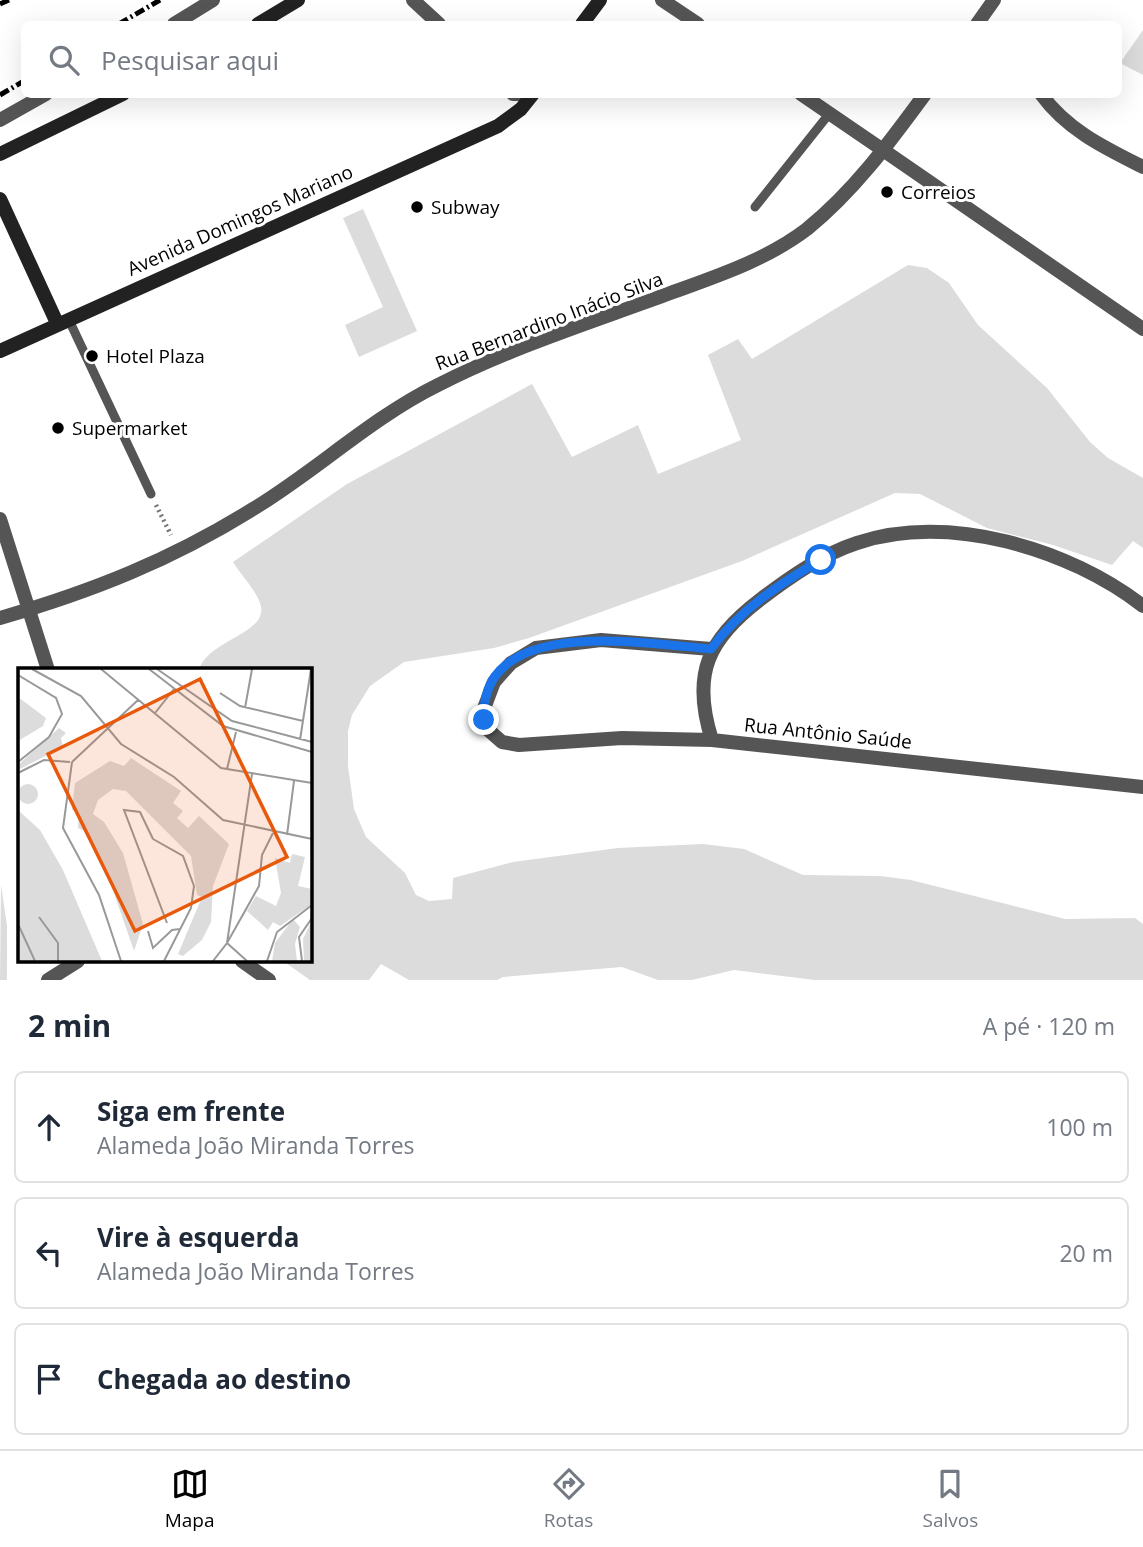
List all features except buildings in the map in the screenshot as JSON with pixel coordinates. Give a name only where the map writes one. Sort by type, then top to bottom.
[{"type":"main road","points":[[263,21],[298,0]]},
{"type":"main road","points":[[584,21],[600,0]]},
{"type":"main road","points":[[0,153],[115,98]]},
{"type":"main road","name":"Avenida Domingos Mariano","points":[[0,351],[498,127],[521,109],[530,98]]},
{"type":"main road","points":[[0,199],[63,321]]},
{"type":"street","points":[[179,21],[213,0]]},
{"type":"street","points":[[413,0],[436,21]]},
{"type":"street","points":[[662,0],[694,21]]},
{"type":"street","points":[[984,21],[994,0]]},
{"type":"street","points":[[0,120],[39,98]]},
{"type":"street","points":[[807,98],[1143,329]]},
{"type":"street","name":"Rua Bernardino Inácio Silva","points":[[0,618],[135,573],[179,551],[254,509],[401,406],[438,384],[546,339],[727,273],[767,254],[824,214],[858,181],[922,98]]},
{"type":"street","points":[[1044,98],[1059,116],[1081,134],[1143,167]]},
{"type":"street","points":[[0,519],[31,609],[47,668]]},
{"type":"street","points":[[712,740],[702,691],[711,649],[733,622],[788,580],[838,551],[876,538],[958,534],[1015,544],[1078,565],[1143,606]]},
{"type":"street","name":"Rua Antônio Saúde","points":[[711,649],[601,640],[562,643],[523,653],[494,682],[484,711],[490,734],[508,744],[622,738],[712,740],[1143,787]]},
{"type":"street","points":[[47,980],[60,962]]},
{"type":"street","points":[[47,980],[76,962]]},
{"type":"street","points":[[243,962],[269,980]]},
{"type":"lane","points":[[755,207],[830,114]]},
{"type":"lane","points":[[63,321],[151,494]]},
{"type":"path","points":[[151,494],[179,551]]},
{"type":"shaded area","points":[[1143,30],[1143,75],[1122,64]]},
{"type":"shaded area","points":[[363,209],[417,331],[359,357],[345,325],[383,307],[343,218]]},
{"type":"shaded area","points":[[908,265],[927,268],[949,283],[978,325],[1047,388],[1090,442],[1108,458],[1143,478],[1143,548],[1133,541],[1112,565],[1053,545],[987,528],[920,494],[895,493],[742,561],[529,638],[494,648],[404,662],[370,686],[352,715],[348,731],[348,766],[354,809],[366,837],[405,873],[416,895],[429,901],[452,899],[453,878],[513,862],[618,848],[703,844],[744,849],[803,875],[880,876],[911,880],[1065,919],[1135,918],[1143,924],[1143,980],[815,980],[734,970],[692,980],[658,980],[622,967],[503,977],[497,980],[409,980],[381,964],[369,980],[310,980],[284,962],[312,962],[312,668],[200,668],[214,651],[248,630],[261,614],[258,598],[233,562],[347,484],[532,384],[572,457],[638,425],[658,474],[741,440],[708,355],[738,339],[752,359]]},
{"type":"shaded area","points":[[1,885],[7,926],[7,980],[0,980]]},
{"type":"railway","points":[[0,4],[9,0]]},
{"type":"railway","points":[[124,21],[160,0]]},
{"type":"railway","points":[[0,95],[21,83]]},
{"type":"place","name":"Correios","points":[[887,192]]},
{"type":"place","name":"Subway","points":[[417,207]]},
{"type":"place","name":"Hotel Plaza","points":[[92,356]]},
{"type":"place","name":"Supermarket","points":[[58,428]]},
{"type":"route","points":[[484,720],[485,702],[494,682],[502,671],[523,653],[562,643],[601,640],[711,649],[733,622],[788,580],[821,560]]}]
